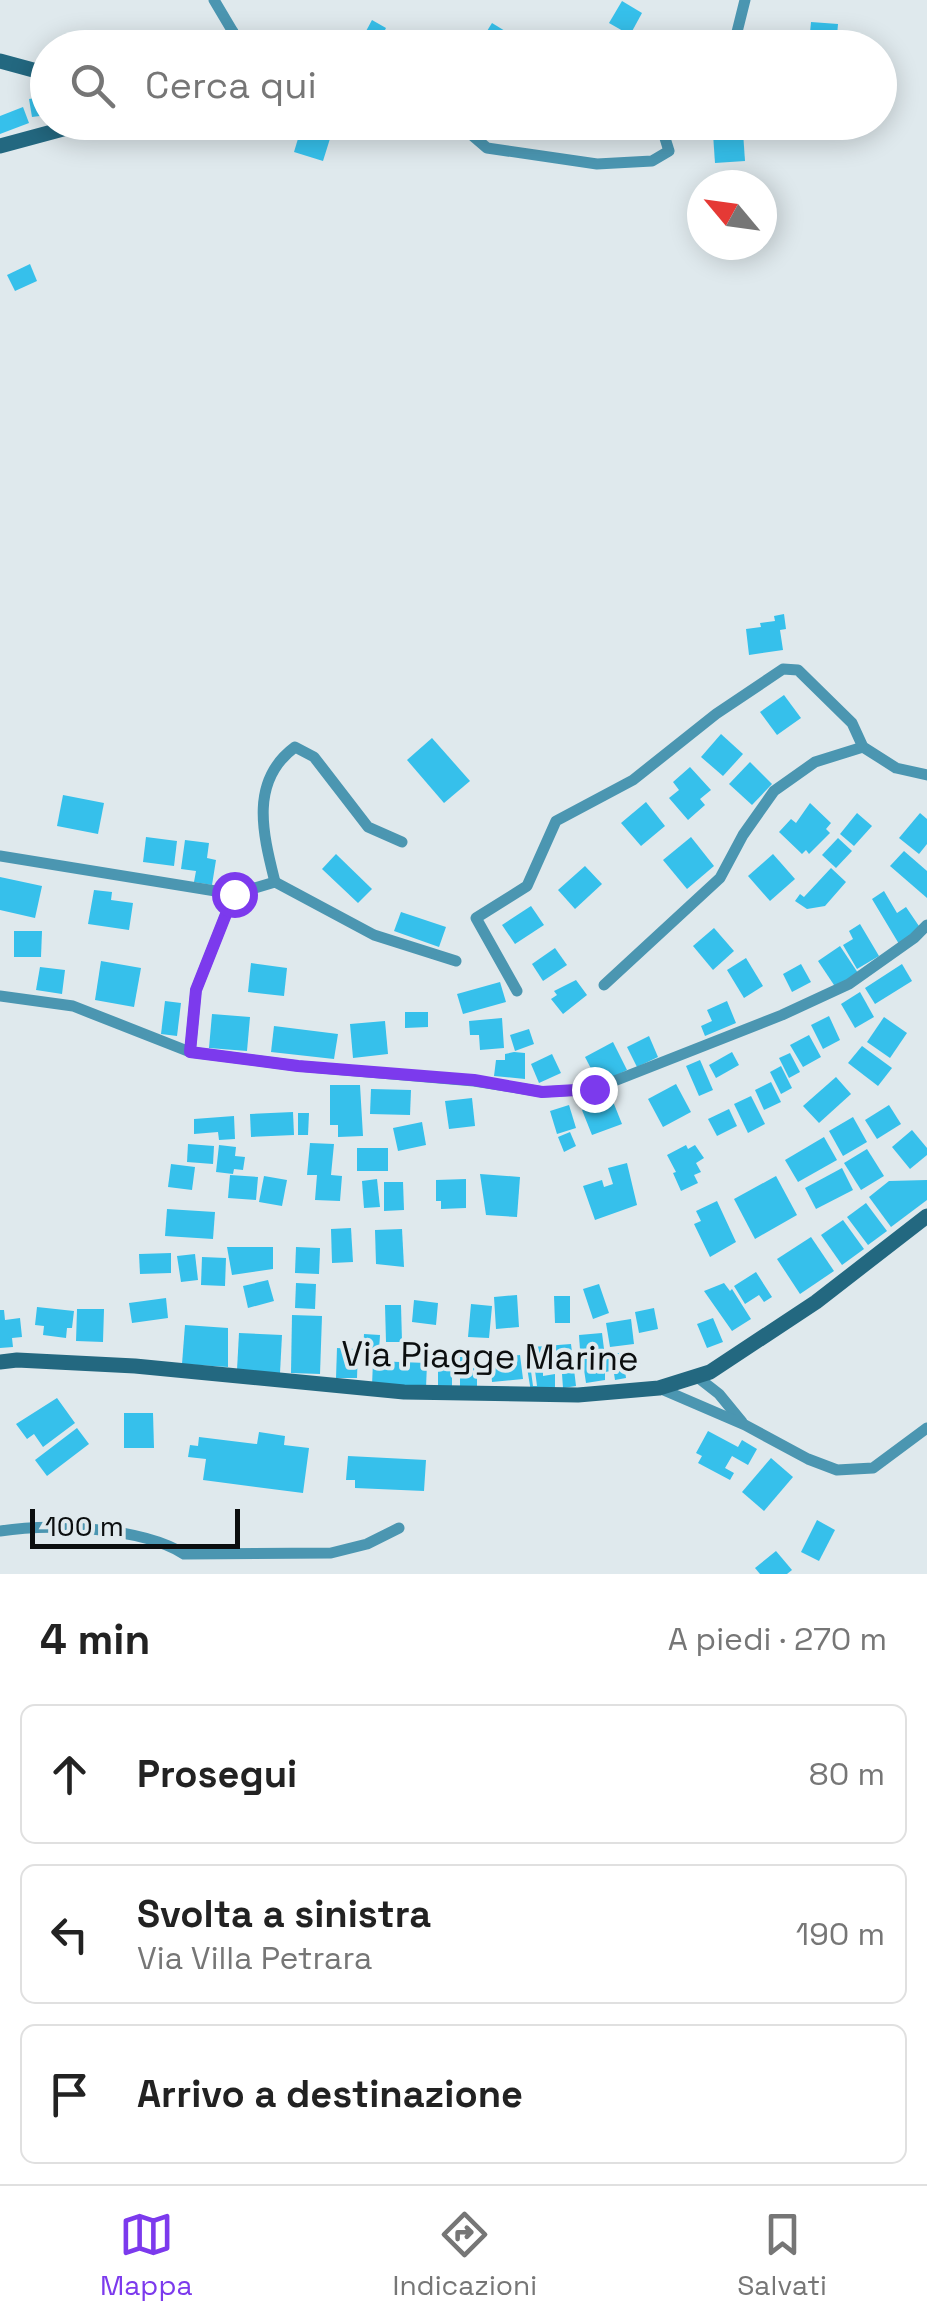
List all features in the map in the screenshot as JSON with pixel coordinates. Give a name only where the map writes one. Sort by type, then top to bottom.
[{"type":"street","points":[[214,0],[232,30]]},
{"type":"street","points":[[737,30],[745,0]]},
{"type":"street","points":[[0,62],[30,70]]},
{"type":"street","points":[[0,146],[30,138]]},
{"type":"street","points":[[478,140],[487,148],[596,164],[652,160],[670,151],[666,140]]},
{"type":"street","points":[[517,991],[476,918],[527,886],[556,820],[633,780],[716,714],[784,669],[798,670],[852,722],[863,748],[896,768],[927,775]]},
{"type":"street","points":[[275,882],[261,804],[279,759],[295,746],[314,757],[368,826],[402,842]]},
{"type":"street","points":[[604,985],[720,878],[743,835],[774,791],[815,762],[863,748]]},
{"type":"street","points":[[0,856],[234,894],[275,882],[374,935],[456,961]]},
{"type":"street","points":[[190,1052],[196,990],[234,894]]},
{"type":"street","points":[[0,996],[73,1006],[190,1052],[298,1066],[474,1080],[542,1092],[594,1089],[782,1015],[849,984],[927,925]]},
{"type":"street","name":"Via Piagge Marine","points":[[0,1362],[135,1366],[404,1392],[578,1394],[658,1388],[710,1372],[816,1302],[927,1216]]},
{"type":"street","points":[[696,1376],[720,1394],[745,1426]]},
{"type":"street","points":[[658,1388],[836,1470],[873,1468],[927,1428]]},
{"type":"street","points":[[0,1531],[36,1525],[82,1529],[165,1542],[184,1554],[331,1553],[367,1544],[399,1528]]},
{"type":"building","points":[[622,1],[642,13],[633,30],[621,30],[609,23]]},
{"type":"building","points":[[372,20],[386,28],[385,30],[367,30]]},
{"type":"building","points":[[811,22],[838,24],[837,30],[810,30]]},
{"type":"building","points":[[23,107],[29,123],[0,134],[0,116]]},
{"type":"building","points":[[298,140],[330,140],[323,161],[294,152]]},
{"type":"building","points":[[713,140],[744,140],[745,161],[715,163]]},
{"type":"building","points":[[30,264],[37,281],[15,291],[7,275]]},
{"type":"building","points":[[784,614],[786,629],[780,630],[783,650],[749,655],[746,629],[761,627],[760,623],[775,621],[774,616]]},
{"type":"building","points":[[784,695],[801,718],[777,735],[760,712]]},
{"type":"building","points":[[721,734],[743,754],[723,776],[701,757]]},
{"type":"building","points":[[432,738],[470,781],[444,803],[407,760]]},
{"type":"building","points":[[750,762],[772,784],[752,805],[729,784]]},
{"type":"building","points":[[690,767],[711,790],[700,799],[705,805],[688,820],[669,798],[679,790],[673,782]]},
{"type":"building","points":[[63,795],[104,803],[98,834],[57,826]]},
{"type":"building","points":[[646,802],[665,826],[641,846],[621,823]]},
{"type":"building","points":[[810,803],[831,823],[826,829],[830,833],[809,854],[806,850],[802,854],[779,832],[791,819],[796,823]]},
{"type":"building","points":[[857,813],[872,826],[854,846],[840,834]]},
{"type":"building","points":[[920,813],[927,819],[927,844],[919,854],[899,838]]},
{"type":"building","points":[[146,837],[177,841],[174,866],[143,862]]},
{"type":"building","points":[[691,837],[714,866],[687,889],[663,860]]},
{"type":"building","points":[[838,838],[852,851],[836,868],[822,855]]},
{"type":"building","points":[[185,840],[209,843],[207,858],[216,860],[212,885],[194,882],[196,871],[181,869]]},
{"type":"building","points":[[904,851],[927,871],[927,898],[890,866]]},
{"type":"building","points":[[336,854],[372,889],[358,903],[322,869]]},
{"type":"building","points":[[773,854],[795,879],[770,901],[748,876]]},
{"type":"building","points":[[585,866],[602,884],[575,909],[558,890]]},
{"type":"building","points":[[831,868],[846,882],[825,906],[807,909],[795,901],[800,894],[804,897]]},
{"type":"building","points":[[0,877],[42,886],[35,918],[0,910]]},
{"type":"building","points":[[94,890],[112,892],[111,900],[133,903],[129,930],[88,924]]},
{"type":"building","points":[[884,891],[897,913],[906,907],[921,929],[899,944],[872,899]]},
{"type":"building","points":[[531,906],[544,925],[515,944],[502,925]]},
{"type":"building","points":[[401,912],[446,927],[439,947],[394,931]]},
{"type":"building","points":[[860,924],[879,956],[857,969],[843,945],[853,939],[849,931]]},
{"type":"building","points":[[714,928],[734,951],[713,970],[693,946]]},
{"type":"building","points":[[14,931],[42,931],[41,957],[14,957]]},
{"type":"building","points":[[840,946],[858,973],[836,988],[818,961]]},
{"type":"building","points":[[555,948],[567,965],[543,981],[532,964]]},
{"type":"building","points":[[746,958],[763,986],[744,998],[727,970]]},
{"type":"building","points":[[101,961],[141,968],[134,1007],[95,1000]]},
{"type":"building","points":[[251,963],[287,968],[284,996],[248,992]]},
{"type":"building","points":[[801,964],[811,982],[792,992],[783,974]]},
{"type":"building","points":[[902,964],[912,981],[875,1004],[865,988]]},
{"type":"building","points":[[40,967],[65,970],[62,994],[36,990]]},
{"type":"building","points":[[576,980],[587,995],[563,1014],[551,999],[557,995],[554,991]]},
{"type":"building","points":[[500,982],[506,1002],[463,1014],[457,994]]},
{"type":"building","points":[[860,992],[874,1017],[855,1028],[841,1004]]},
{"type":"building","points":[[165,1001],[181,1003],[177,1036],[161,1034]]},
{"type":"building","points":[[727,1001],[736,1023],[705,1036],[701,1026],[712,1021],[707,1010]]},
{"type":"building","points":[[405,1012],[428,1012],[428,1027],[405,1028]]},
{"type":"building","points":[[212,1014],[250,1017],[247,1051],[209,1048]]},
{"type":"building","points":[[829,1016],[840,1040],[823,1049],[811,1025]]},
{"type":"building","points":[[884,1017],[907,1033],[890,1058],[867,1042]]},
{"type":"building","points":[[502,1018],[504,1048],[480,1050],[479,1035],[470,1035],[469,1021]]},
{"type":"building","points":[[385,1021],[388,1054],[353,1058],[350,1024]]},
{"type":"building","points":[[274,1026],[338,1034],[334,1059],[271,1052]]},
{"type":"building","points":[[529,1029],[534,1044],[515,1051],[510,1035]]},
{"type":"building","points":[[809,1035],[821,1057],[803,1067],[790,1045]]},
{"type":"building","points":[[649,1036],[658,1057],[637,1067],[627,1047]]},
{"type":"building","points":[[613,1042],[627,1070],[599,1084],[585,1057]]},
{"type":"building","points":[[862,1046],[892,1068],[878,1086],[848,1063]]},
{"type":"building","points":[[732,1052],[739,1065],[716,1078],[709,1065]]},
{"type":"building","points":[[525,1053],[525,1079],[494,1076],[496,1060],[505,1060],[505,1054]]},
{"type":"building","points":[[790,1053],[800,1072],[789,1078],[779,1058]]},
{"type":"building","points":[[552,1054],[561,1073],[539,1083],[531,1064]]},
{"type":"building","points":[[700,1060],[713,1090],[699,1096],[686,1066]]},
{"type":"building","points":[[781,1066],[792,1088],[781,1094],[770,1072]]},
{"type":"building","points":[[836,1077],[851,1094],[819,1123],[803,1106]]},
{"type":"building","points":[[771,1082],[781,1102],[764,1110],[755,1090]]},
{"type":"building","points":[[676,1084],[691,1112],[663,1127],[648,1099]]},
{"type":"building","points":[[330,1085],[360,1085],[363,1136],[338,1137],[338,1125],[330,1125]]},
{"type":"building","points":[[371,1089],[411,1090],[410,1115],[370,1114]]},
{"type":"building","points":[[751,1096],[765,1124],[748,1133],[734,1104]]},
{"type":"building","points":[[472,1098],[475,1126],[449,1129],[445,1101]]},
{"type":"building","points":[[612,1099],[622,1124],[592,1135],[582,1110]]},
{"type":"building","points":[[569,1105],[576,1128],[557,1134],[550,1111]]},
{"type":"building","points":[[889,1105],[901,1124],[877,1139],[865,1120]]},
{"type":"building","points":[[729,1109],[737,1126],[717,1136],[708,1119]]},
{"type":"building","points":[[293,1112],[294,1135],[251,1137],[250,1114]]},
{"type":"building","points":[[298,1113],[309,1113],[308,1135],[298,1135]]},
{"type":"building","points":[[234,1116],[235,1139],[219,1140],[218,1132],[194,1134],[194,1119]]},
{"type":"building","points":[[853,1117],[867,1142],[843,1156],[829,1131]]},
{"type":"building","points":[[422,1122],[426,1145],[398,1151],[393,1128]]},
{"type":"building","points":[[912,1130],[927,1148],[927,1155],[910,1169],[892,1147]]},
{"type":"building","points":[[570,1132],[576,1146],[564,1152],[558,1137]]},
{"type":"building","points":[[824,1137],[837,1160],[798,1182],[785,1160]]},
{"type":"building","points":[[310,1143],[334,1144],[331,1175],[342,1176],[340,1201],[315,1200],[317,1175],[307,1175]]},
{"type":"building","points":[[188,1144],[214,1146],[213,1164],[187,1162]]},
{"type":"building","points":[[219,1145],[236,1147],[235,1156],[245,1157],[243,1170],[234,1169],[233,1174],[216,1172]]},
{"type":"building","points":[[686,1145],[688,1149],[695,1145],[704,1158],[696,1163],[701,1172],[694,1175],[698,1183],[681,1191],[667,1155]]},
{"type":"building","points":[[357,1148],[388,1148],[388,1171],[357,1171]]},
{"type":"building","points":[[867,1149],[884,1176],[861,1190],[844,1163]]},
{"type":"building","points":[[627,1163],[637,1205],[595,1220],[583,1186],[602,1180],[604,1187],[613,1184],[608,1168]]},
{"type":"building","points":[[171,1164],[195,1167],[192,1190],[168,1187]]},
{"type":"building","points":[[842,1168],[853,1190],[816,1209],[805,1188]]},
{"type":"building","points":[[480,1174],[520,1177],[517,1217],[486,1215]]},
{"type":"building","points":[[230,1175],[258,1177],[256,1200],[228,1198]]},
{"type":"building","points":[[264,1176],[287,1180],[282,1206],[259,1202]]},
{"type":"building","points":[[776,1176],[797,1215],[755,1239],[734,1199]]},
{"type":"building","points":[[377,1179],[380,1207],[364,1208],[362,1181]]},
{"type":"building","points":[[466,1179],[466,1208],[441,1209],[441,1201],[436,1201],[436,1180]]},
{"type":"building","points":[[927,1180],[927,1200],[891,1227],[869,1197],[889,1181]]},
{"type":"building","points":[[384,1182],[403,1182],[404,1210],[384,1211]]},
{"type":"building","points":[[717,1201],[736,1242],[710,1257],[694,1224],[701,1221],[696,1211]]},
{"type":"building","points":[[866,1203],[887,1231],[868,1245],[847,1217]]},
{"type":"building","points":[[167,1209],[215,1212],[213,1239],[165,1236]]},
{"type":"building","points":[[843,1220],[864,1249],[842,1265],[821,1235]]},
{"type":"building","points":[[351,1228],[353,1262],[332,1263],[331,1229]]},
{"type":"building","points":[[402,1229],[404,1267],[376,1264],[375,1230]]},
{"type":"building","points":[[811,1237],[834,1271],[800,1294],[777,1259]]},
{"type":"building","points":[[227,1247],[273,1247],[273,1269],[232,1275]]},
{"type":"building","points":[[296,1247],[320,1248],[319,1274],[295,1273]]},
{"type":"building","points":[[171,1253],[171,1273],[140,1274],[139,1254]]},
{"type":"building","points":[[195,1254],[198,1280],[181,1282],[177,1256]]},
{"type":"building","points":[[202,1257],[226,1258],[225,1286],[201,1285]]},
{"type":"building","points":[[756,1272],[772,1297],[764,1302],[759,1295],[745,1304],[734,1286]]},
{"type":"building","points":[[268,1280],[274,1301],[248,1308],[243,1286]]},
{"type":"building","points":[[296,1283],[316,1284],[315,1309],[295,1308]]},
{"type":"building","points":[[724,1283],[751,1319],[732,1331],[704,1291]]},
{"type":"building","points":[[599,1284],[609,1313],[593,1319],[583,1289]]},
{"type":"building","points":[[517,1295],[519,1327],[496,1329],[494,1297]]},
{"type":"building","points":[[554,1296],[570,1296],[570,1323],[555,1323]]},
{"type":"building","points":[[166,1298],[168,1318],[132,1323],[129,1303]]},
{"type":"building","points":[[414,1300],[438,1303],[436,1325],[412,1322]]},
{"type":"building","points":[[471,1304],[492,1306],[489,1338],[468,1337]]},
{"type":"building","points":[[385,1305],[401,1305],[402,1342],[386,1342]]},
{"type":"building","points":[[37,1307],[74,1311],[66,1338],[43,1335],[44,1326],[35,1325]]},
{"type":"building","points":[[654,1308],[658,1329],[639,1333],[635,1312]]},
{"type":"building","points":[[77,1309],[104,1309],[103,1342],[76,1341]]},
{"type":"building","points":[[0,1310],[4,1310],[5,1320],[20,1318],[22,1337],[12,1338],[13,1347],[0,1348]]},
{"type":"building","points":[[292,1315],[322,1316],[320,1374],[291,1373]]},
{"type":"building","points":[[713,1318],[723,1342],[707,1348],[697,1324]]},
{"type":"building","points":[[631,1319],[634,1344],[610,1347],[606,1323]]},
{"type":"building","points":[[185,1325],[228,1328],[228,1367],[182,1364]]},
{"type":"building","points":[[239,1333],[282,1335],[280,1373],[237,1370]]},
{"type":"building","points":[[602,1333],[604,1349],[580,1350],[579,1335]]},
{"type":"building","points":[[364,1334],[380,1335],[379,1350],[363,1349]]},
{"type":"building","points":[[571,1344],[576,1386],[563,1388],[562,1374],[570,1373],[570,1363],[562,1364],[561,1359],[543,1366],[543,1376],[555,1374],[555,1389],[531,1392],[524,1349],[528,1349],[533,1386],[537,1386],[532,1347]]},
{"type":"building","points":[[337,1348],[358,1349],[357,1378],[336,1378]]},
{"type":"building","points":[[634,1351],[636,1362],[624,1363],[626,1378],[615,1380],[611,1354]]},
{"type":"building","points":[[608,1354],[611,1371],[605,1372],[605,1380],[586,1383],[582,1356]]},
{"type":"building","points":[[520,1355],[523,1379],[492,1382],[490,1358]]},
{"type":"building","points":[[460,1357],[477,1357],[477,1389],[460,1389]]},
{"type":"building","points":[[373,1361],[427,1363],[426,1388],[372,1386]]},
{"type":"building","points":[[438,1366],[452,1366],[452,1389],[438,1389]]},
{"type":"building","points":[[57,1398],[75,1423],[43,1447],[34,1434],[27,1439],[16,1424]]},
{"type":"building","points":[[124,1413],[153,1413],[154,1448],[124,1448]]},
{"type":"building","points":[[77,1428],[89,1444],[47,1476],[35,1460]]},
{"type":"building","points":[[708,1431],[738,1447],[742,1440],[757,1449],[748,1465],[732,1456],[725,1468],[734,1473],[730,1480],[698,1463],[702,1456],[696,1453]]},
{"type":"building","points":[[259,1432],[285,1436],[284,1445],[309,1448],[303,1493],[203,1480],[206,1459],[188,1457],[190,1445],[198,1446],[199,1437],[257,1444]]},
{"type":"building","points":[[348,1456],[426,1460],[424,1491],[355,1488],[355,1480],[346,1480]]},
{"type":"building","points":[[771,1458],[793,1477],[764,1511],[742,1492]]},
{"type":"building","points":[[817,1520],[835,1530],[819,1561],[801,1552]]},
{"type":"building","points":[[776,1551],[792,1570],[787,1574],[760,1574],[755,1568]]},
{"type":"route","points":[[234,894],[196,990],[190,1052],[399,1076],[474,1080],[542,1092],[594,1089]]}]
